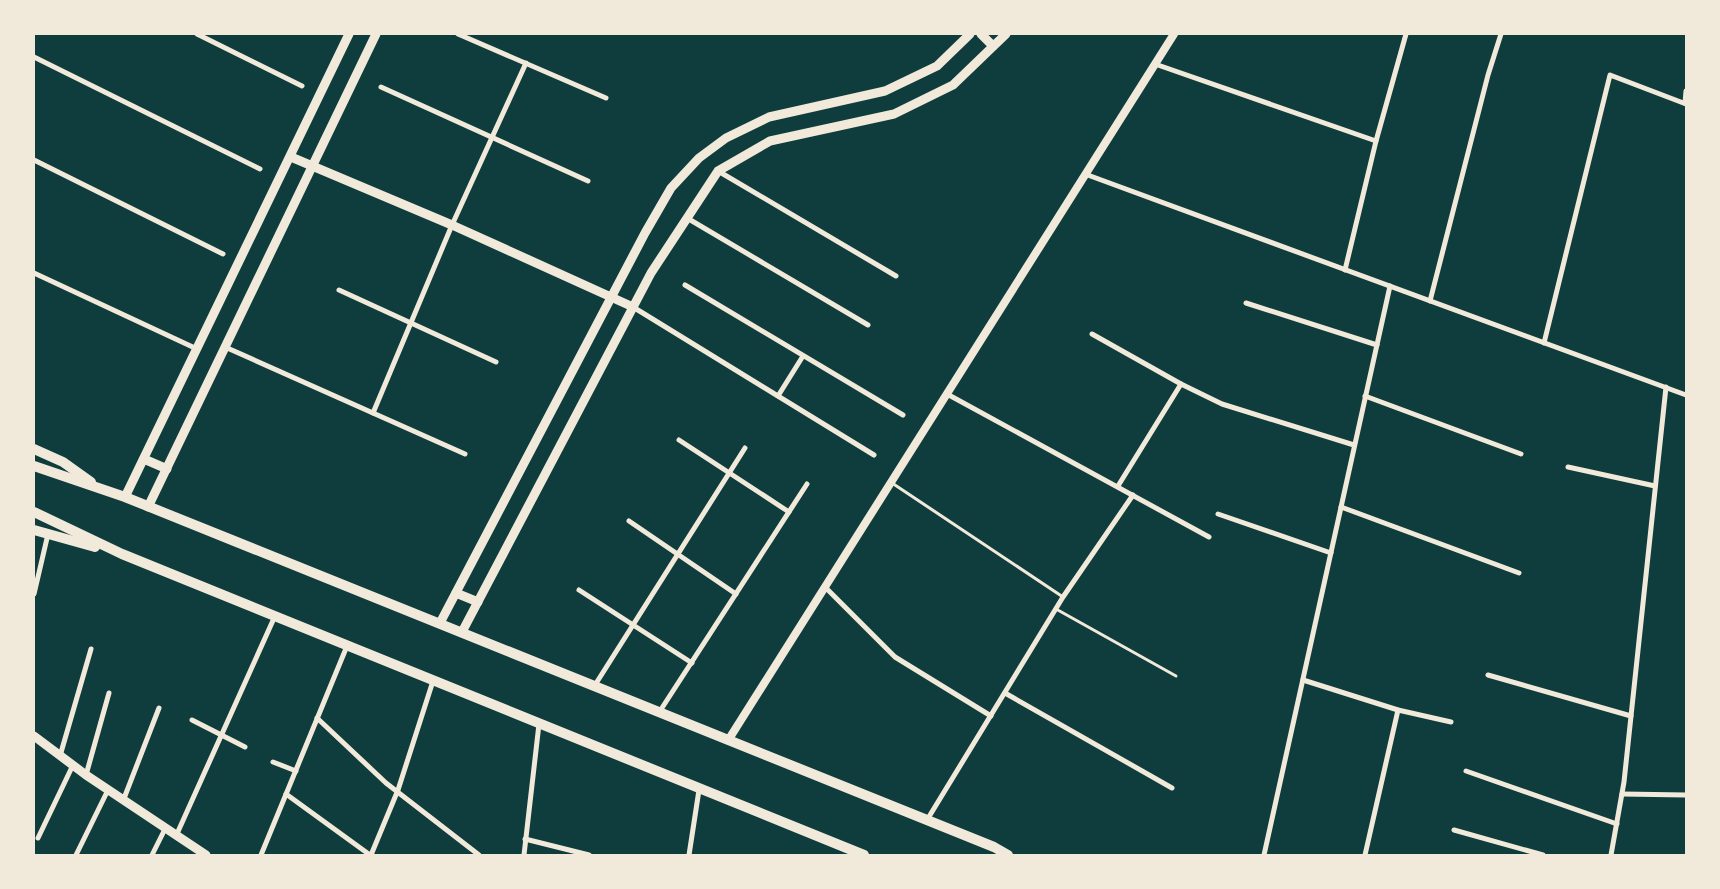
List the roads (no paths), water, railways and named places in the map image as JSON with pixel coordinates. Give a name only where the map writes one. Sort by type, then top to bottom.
[{"type":"highway","points":[[34,449],[63,462],[100,489]]},
{"type":"highway","points":[[34,466],[125,497],[729,739],[994,847],[1008,855]]},
{"type":"highway","points":[[38,514],[122,554],[699,790],[864,855]]},
{"type":"highway","points":[[34,530],[122,554]]},
{"type":"main road","points":[[125,497],[349,34]]},
{"type":"main road","points":[[148,507],[376,34]]},
{"type":"main road","points":[[440,623],[611,296],[671,188],[698,158],[726,138],[769,117],[885,91],[937,66],[970,34]]},
{"type":"main road","points":[[981,34],[993,46]]},
{"type":"main road","points":[[462,632],[651,273],[718,171],[770,141],[894,114],[953,85],[1006,34]]},
{"type":"main road","points":[[290,157],[452,225],[611,296],[633,308]]},
{"type":"main road","points":[[144,459],[167,469]]},
{"type":"main road","points":[[456,593],[478,602]]},
{"type":"main road","points":[[34,739],[165,830],[206,855]]},
{"type":"street","points":[[197,34],[302,86]]},
{"type":"street","points":[[458,34],[606,98]]},
{"type":"street","points":[[729,739],[1174,34]]},
{"type":"street","points":[[1345,270],[1376,141],[1406,34]]},
{"type":"street","points":[[1430,301],[1488,74],[1501,34]]},
{"type":"street","points":[[34,57],[260,169]]},
{"type":"street","points":[[373,413],[452,225],[526,63]]},
{"type":"street","points":[[1155,64],[1376,141]]},
{"type":"street","points":[[1544,343],[1610,75],[1686,103],[1686,91]]},
{"type":"street","points":[[381,87],[588,181]]},
{"type":"street","points":[[34,160],[223,254]]},
{"type":"street","points":[[718,171],[896,276]]},
{"type":"street","points":[[1085,174],[1686,395]]},
{"type":"street","points":[[687,218],[868,325]]},
{"type":"street","points":[[34,273],[197,349]]},
{"type":"street","points":[[684,285],[903,415]]},
{"type":"street","points":[[1264,855],[1390,286]]},
{"type":"street","points":[[339,290],[496,362]]},
{"type":"street","points":[[1246,303],[1376,345]]},
{"type":"street","points":[[633,308],[874,455]]},
{"type":"street","points":[[1092,334],[1181,384],[1222,404],[1354,445]]},
{"type":"street","points":[[225,347],[465,454]]},
{"type":"street","points":[[778,396],[804,356]]},
{"type":"street","points":[[1118,486],[1181,384]]},
{"type":"street","points":[[1611,855],[1622,794],[1666,387]]},
{"type":"street","points":[[947,394],[1209,537]]},
{"type":"street","points":[[1365,396],[1521,454]]},
{"type":"street","points":[[679,440],[789,512]]},
{"type":"street","points":[[595,685],[745,448]]},
{"type":"street","points":[[1568,467],[1655,486]]},
{"type":"street","points":[[660,712],[807,484]]},
{"type":"street","points":[[927,820],[1063,597],[1133,494]]},
{"type":"street","points":[[1341,507],[1519,573]]},
{"type":"street","points":[[1218,514],[1331,552]]},
{"type":"street","points":[[629,521],[736,594]]},
{"type":"street","points":[[34,594],[48,534]]},
{"type":"street","points":[[825,587],[895,657],[991,716]]},
{"type":"street","points":[[579,590],[692,663]]},
{"type":"street","points":[[176,836],[275,616]]},
{"type":"street","points":[[261,855],[347,646]]},
{"type":"street","points":[[60,756],[91,648]]},
{"type":"street","points":[[1488,675],[1631,716]]},
{"type":"street","points":[[1303,680],[1398,710],[1451,722]]},
{"type":"street","points":[[286,794],[370,855],[398,790],[434,681]]},
{"type":"street","points":[[86,776],[109,693]]},
{"type":"street","points":[[1005,693],[1172,788]]},
{"type":"street","points":[[123,801],[159,708]]},
{"type":"street","points":[[1365,855],[1398,710]]},
{"type":"street","points":[[317,718],[386,783],[398,790],[451,835],[479,855]]},
{"type":"street","points":[[192,720],[245,747]]},
{"type":"street","points":[[524,855],[539,724]]},
{"type":"street","points":[[273,762],[296,770]]},
{"type":"street","points":[[38,838],[73,765]]},
{"type":"street","points":[[1466,771],[1617,824]]},
{"type":"street","points":[[76,855],[108,790]]},
{"type":"street","points":[[689,855],[699,790]]},
{"type":"street","points":[[1622,794],[1686,794]]},
{"type":"street","points":[[152,855],[165,830]]},
{"type":"street","points":[[1454,830],[1542,855]]},
{"type":"street","points":[[526,839],[589,855]]},
{"type":"lane","points":[[891,482],[1063,597]]},
{"type":"lane","points":[[1056,610],[1176,676]]}]
